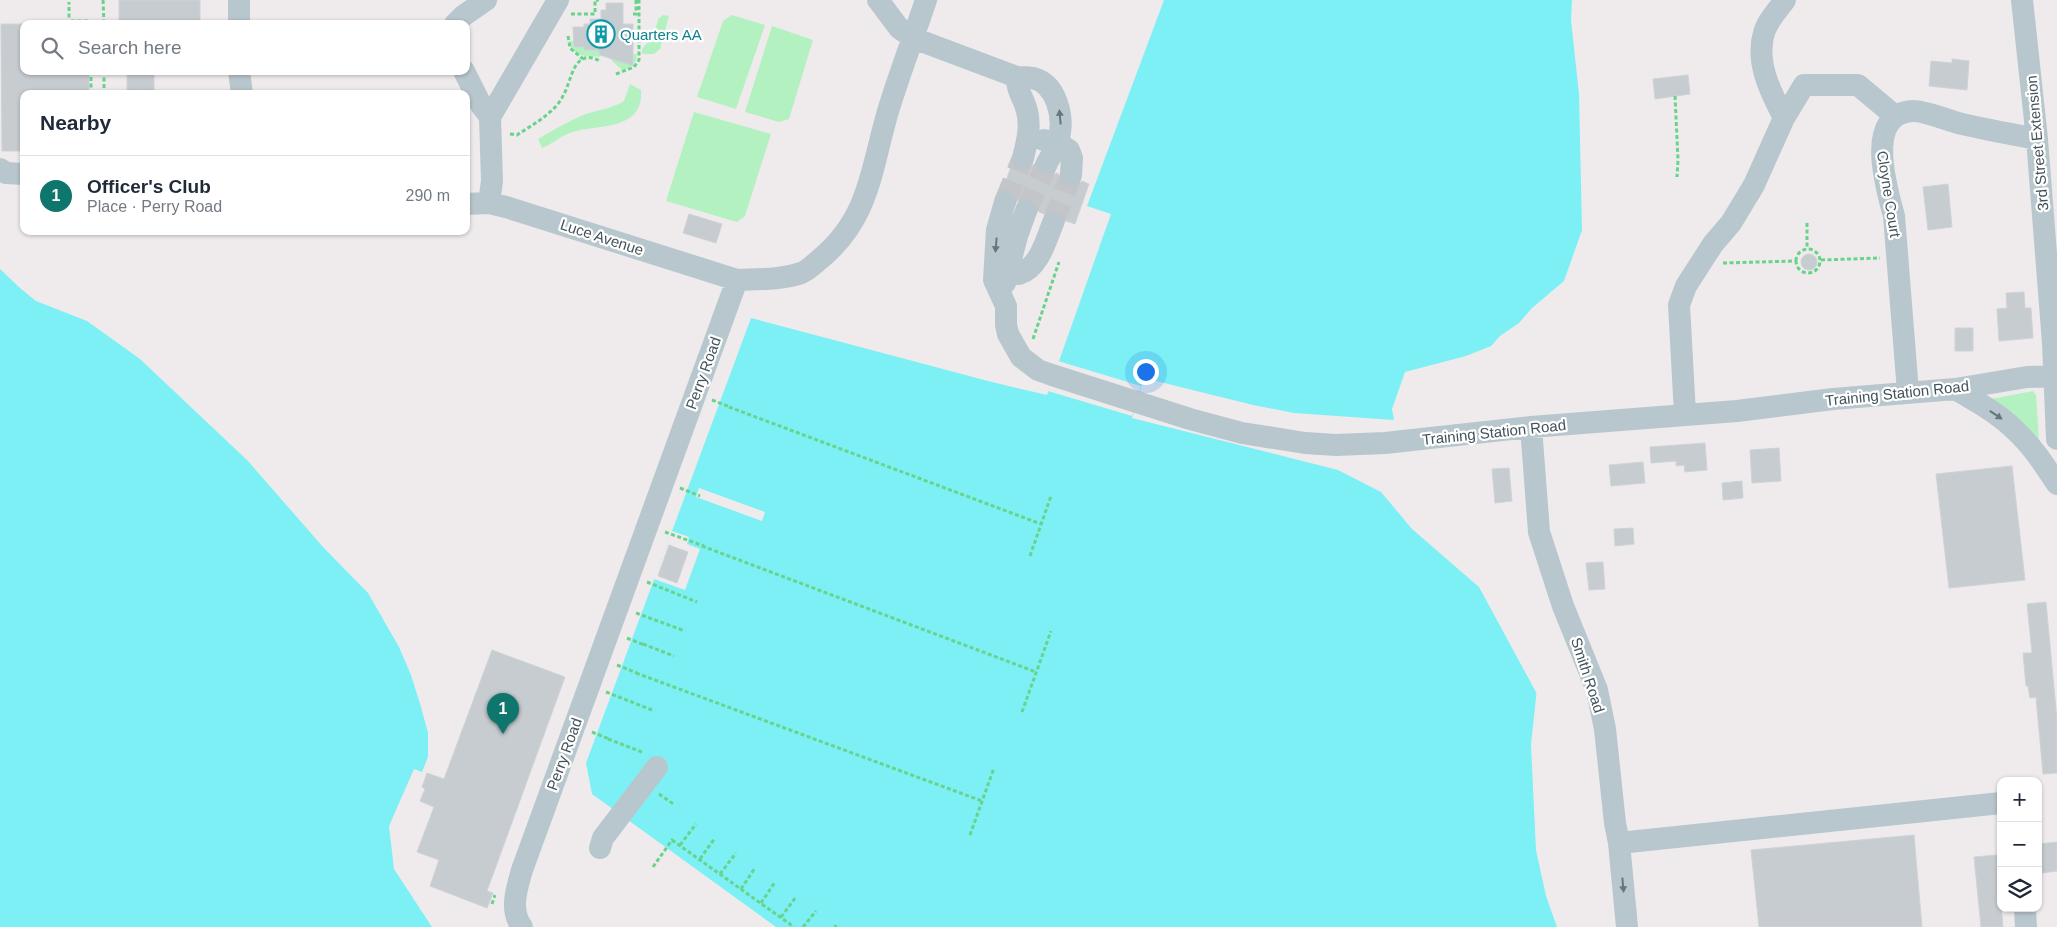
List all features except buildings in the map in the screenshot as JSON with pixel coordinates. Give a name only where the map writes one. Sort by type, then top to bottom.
[{"type":"street","points":[[238,20],[239,0]]},
{"type":"street","points":[[459,20],[486,0]]},
{"type":"street","points":[[878,0],[899,28],[913,38],[1017,77],[1033,78],[1044,83],[1058,105],[1061,121],[1058,143],[1058,169]]},
{"type":"street","points":[[737,280],[768,280],[802,273],[826,254],[848,232],[868,188],[889,110],[926,0]]},
{"type":"street","points":[[1784,118],[1771,91],[1760,51],[1764,31],[1785,0]]},
{"type":"street","name":"3rd Street Extension","points":[[2022,0],[2037,139],[2056,376],[2057,439]]},
{"type":"street","points":[[490,117],[556,5]]},
{"type":"street","points":[[240,75],[241,90]]},
{"type":"street","points":[[466,75],[490,117],[492,181],[489,203]]},
{"type":"street","points":[[1017,77],[1016,86],[1026,109],[1029,125],[1026,148],[1058,143]]},
{"type":"street","points":[[1685,414],[1679,305],[1686,286],[1731,223],[1754,185],[1784,118],[1804,85],[1858,84],[1895,116],[1914,110],[1956,123],[2037,139]]},
{"type":"street","name":"Cloyne Court","points":[[1895,116],[1883,132],[1881,146],[1889,198],[1894,216],[1908,392]]},
{"type":"street","points":[[0,169],[6,173],[20,174]]},
{"type":"street","name":"Luce Avenue","points":[[470,204],[489,203],[529,214],[737,280]]},
{"type":"street","name":"Training Station Road","points":[[1007,282],[994,280],[997,230],[1024,215],[1007,282],[1006,306],[1006,324],[1010,338],[1021,358],[1038,370],[1190,419],[1242,433],[1306,443],[1336,445],[1385,443],[1531,427],[1737,411],[1908,392],[1955,389],[2026,377],[2056,376]]},
{"type":"street","name":"Perry Road","points":[[522,927],[518,922],[514,895],[540,817],[737,280]]},
{"type":"street","points":[[1955,389],[2010,425],[2027,443],[2057,484]]},
{"type":"street","name":"Smith Road","points":[[1531,427],[1539,532],[1563,606],[1597,690],[1605,729],[1627,927]]},
{"type":"street","points":[[600,848],[649,759]]},
{"type":"street","points":[[1619,843],[1997,803]]},
{"type":"street","points":[[2025,912],[2026,927]]},
{"type":"path","points":[[103,0],[104,20]]},
{"type":"path","points":[[556,5],[595,14],[594,0],[599,0]]},
{"type":"path","points":[[633,14],[636,14],[637,0]]},
{"type":"path","points":[[616,74],[634,67],[639,60],[637,0]]},
{"type":"path","points":[[69,2],[70,20]]},
{"type":"path","points":[[568,36],[570,48],[583,59]]},
{"type":"path","points":[[508,133],[517,135],[553,110],[564,94],[576,64],[583,59],[595,58],[600,61]]},
{"type":"path","points":[[91,75],[91,90]]},
{"type":"path","points":[[104,75],[104,90]]},
{"type":"path","points":[[1675,96],[1677,177]]},
{"type":"path","points":[[1807,223],[1807,249]]},
{"type":"path","points":[[1807,249],[1817,252],[1821,260],[1819,268],[1809,273],[1798,268],[1796,261],[1799,254],[1807,249]]},
{"type":"path","points":[[1821,260],[1898,257]]},
{"type":"path","points":[[1035,332],[1060,260]]},
{"type":"path","points":[[1700,264],[1796,261]]},
{"type":"path","points":[[719,403],[1041,524]]},
{"type":"path","points":[[729,407],[740,411]]},
{"type":"path","points":[[687,491],[700,496]]},
{"type":"path","points":[[1030,556],[1051,496]]},
{"type":"path","points":[[669,533],[1036,672]]},
{"type":"path","points":[[702,546],[709,548]]},
{"type":"path","points":[[652,584],[697,602]]},
{"type":"path","points":[[641,615],[684,631]]},
{"type":"path","points":[[1022,712],[1051,632]]},
{"type":"path","points":[[632,640],[674,656]]},
{"type":"path","points":[[622,667],[982,801]]},
{"type":"path","points":[[636,673],[642,675]]},
{"type":"path","points":[[612,694],[652,710]]},
{"type":"path","points":[[597,734],[649,759]]},
{"type":"path","points":[[608,739],[614,741]]},
{"type":"path","points":[[970,835],[994,768]]},
{"type":"path","points":[[680,845],[696,824]]},
{"type":"path","points":[[700,859],[715,838]]},
{"type":"path","points":[[672,840],[692,854]]},
{"type":"path","points":[[652,867],[672,840],[794,927]]},
{"type":"path","points":[[720,874],[736,853]]},
{"type":"path","points":[[741,889],[756,868]]},
{"type":"path","points":[[761,903],[775,882]]},
{"type":"path","points":[[781,917],[796,896]]},
{"type":"path","points":[[803,927],[816,911]]},
{"type":"green space","points":[[663,15],[669,16],[660,49],[654,54],[642,54],[642,49],[654,35],[658,19]]},
{"type":"green space","points":[[732,15],[765,25],[736,109],[697,97],[723,21]]},
{"type":"green space","points":[[772,26],[813,40],[789,119],[779,122],[745,112]]},
{"type":"green space","points":[[569,41],[574,41],[584,47],[584,50],[598,50],[600,57],[585,56],[577,53],[571,47]]},
{"type":"green space","points":[[633,54],[637,54],[636,61],[629,68],[622,70],[609,58],[628,64],[632,61]]},
{"type":"green space","points":[[630,84],[641,90],[640,103],[635,113],[628,119],[607,126],[569,133],[542,148],[538,139],[549,132],[583,115],[609,108],[624,101]]},
{"type":"green space","points":[[694,112],[771,134],[745,216],[737,222],[666,201]]},
{"type":"green space","points":[[2033,391],[2036,395],[2039,439],[2005,408],[1991,399]]},
{"type":"water","points":[[1164,0],[1572,0],[1571,20],[1579,94],[1582,230],[1564,281],[1491,346],[1466,356],[1405,372],[1392,409],[1394,420],[1294,413],[1253,405],[1144,378],[1132,418],[1338,470],[1381,492],[1412,529],[1479,587],[1537,694],[1535,741],[1540,857],[1558,927],[776,927],[592,794],[586,763],[751,318],[1047,395],[1111,214],[1087,206]]},
{"type":"water","points":[[0,269],[36,301],[87,321],[140,359],[248,461],[323,547],[368,593],[399,647],[411,675],[428,733],[428,757],[422,772],[414,769],[389,826],[394,869],[432,927],[0,927]]},
{"type":"pier","points":[[1058,361],[1141,386],[1132,416],[1048,391]]},
{"type":"pier","points":[[699,488],[765,512],[762,521],[696,497]]},
{"type":"pier","points":[[672,531],[689,537],[687,544],[700,549],[685,590],[654,579]]},
{"type":"pier","points":[[1537,688],[1540,694],[1537,741],[1543,857],[1561,927],[1557,927],[1546,896],[1536,850],[1531,745]]},
{"type":"tunnel","points":[[1005,202],[1023,158]]},
{"type":"tunnel","points":[[1026,211],[1047,163]]},
{"type":"tunnel","points":[[1053,223],[1071,175]]},
{"type":"place","name":"Quarters AA","points":[[601,34]]},
{"type":"place","name":"Officer's Club","points":[[503,734]]}]
